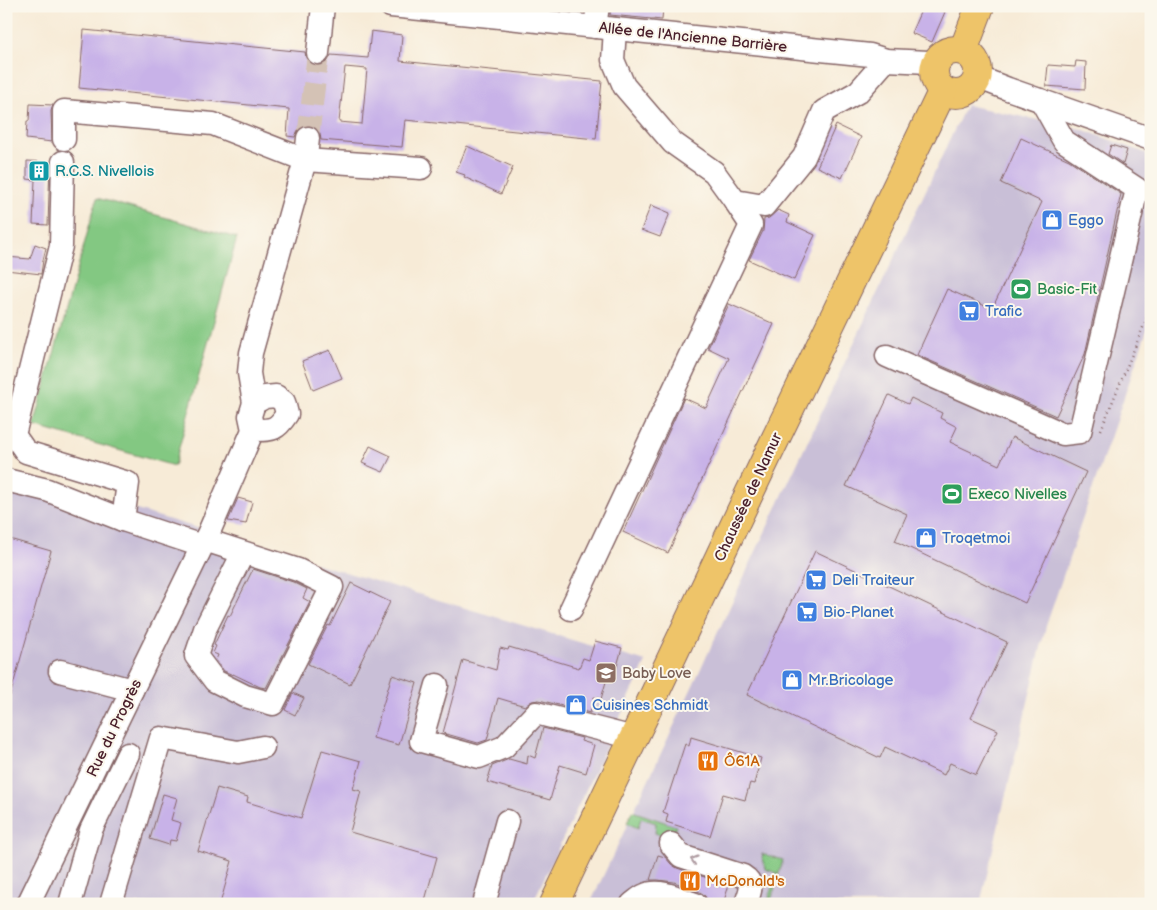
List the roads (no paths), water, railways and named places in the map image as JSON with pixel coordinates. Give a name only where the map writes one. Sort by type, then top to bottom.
[{"type":"main road","points":[[962,51],[980,6]]},
{"type":"main road","points":[[951,50],[962,51],[972,56],[975,61],[977,77],[972,86],[964,92],[953,94],[943,90],[937,83],[934,74],[935,64],[941,55],[946,52],[951,50]]},
{"type":"main road","name":"Chaussée de Namur","points":[[554,904],[943,90]]},
{"type":"street","points":[[318,53],[323,6]]},
{"type":"street","name":"Allée de l'Ancienne Barrière","points":[[391,6],[603,21],[860,54],[886,60],[929,62],[935,64]]},
{"type":"street","points":[[571,609],[751,225],[714,172],[673,143],[624,86],[613,60],[603,21]]},
{"type":"street","points":[[735,201],[764,206],[804,157],[824,111],[858,92],[886,60]]},
{"type":"street","points":[[977,77],[1151,139]]},
{"type":"street","points":[[887,356],[1063,434],[1080,432],[1137,189],[1064,141],[1041,100]]},
{"type":"street","points":[[64,139],[64,111],[213,124],[307,149],[421,168]]},
{"type":"street","points":[[254,403],[265,397],[276,396],[284,402],[287,414],[281,424],[271,430],[253,430],[250,416],[254,403],[249,373],[251,353],[307,149]]},
{"type":"street","points":[[63,162],[60,246],[14,435],[26,452],[128,483],[123,520]]},
{"type":"street","name":"Rue du Progrès","points":[[28,904],[209,532],[253,430]]},
{"type":"street","points":[[6,480],[47,490],[123,520],[202,546],[243,552],[298,570],[332,587],[273,704],[245,696],[215,681],[196,656],[205,629],[243,552]]},
{"type":"street","points":[[60,671],[132,690]]},
{"type":"street","points":[[437,685],[421,740],[478,757],[504,747],[536,713],[634,738]]},
{"type":"street","points":[[111,904],[161,738],[238,752],[263,747]]},
{"type":"street","points":[[70,904],[91,830],[128,754]]},
{"type":"street","points":[[484,904],[507,821]]},
{"type":"street","points":[[671,844],[681,856],[740,875],[749,880],[751,886],[746,904]]},
{"type":"street","points":[[733,904],[740,875]]},
{"type":"street","points":[[632,904],[651,893],[660,893],[695,904]]},
{"type":"tunnel","points":[[308,138],[318,53]]},
{"type":"place","name":"R.C.S. Nivellois","points":[[39,171]]},
{"type":"place","name":"Eggo","points":[[1052,220]]},
{"type":"place","name":"Basic-Fit","points":[[1021,289]]},
{"type":"place","name":"Trafic","points":[[969,311]]},
{"type":"place","name":"Execo Nivelles","points":[[952,494]]},
{"type":"place","name":"Troqetmoi","points":[[926,538]]},
{"type":"place","name":"Deli Traiteur","points":[[816,580]]},
{"type":"place","name":"Bio-Planet","points":[[807,612]]},
{"type":"place","name":"Baby Love","points":[[606,673]]},
{"type":"place","name":"Mr.Bricolage","points":[[792,680]]},
{"type":"place","name":"Cuisines Schmidt","points":[[576,705]]},
{"type":"place","name":"Ô61A","points":[[708,761]]},
{"type":"place","name":"McDonald's","points":[[690,881]]}]
